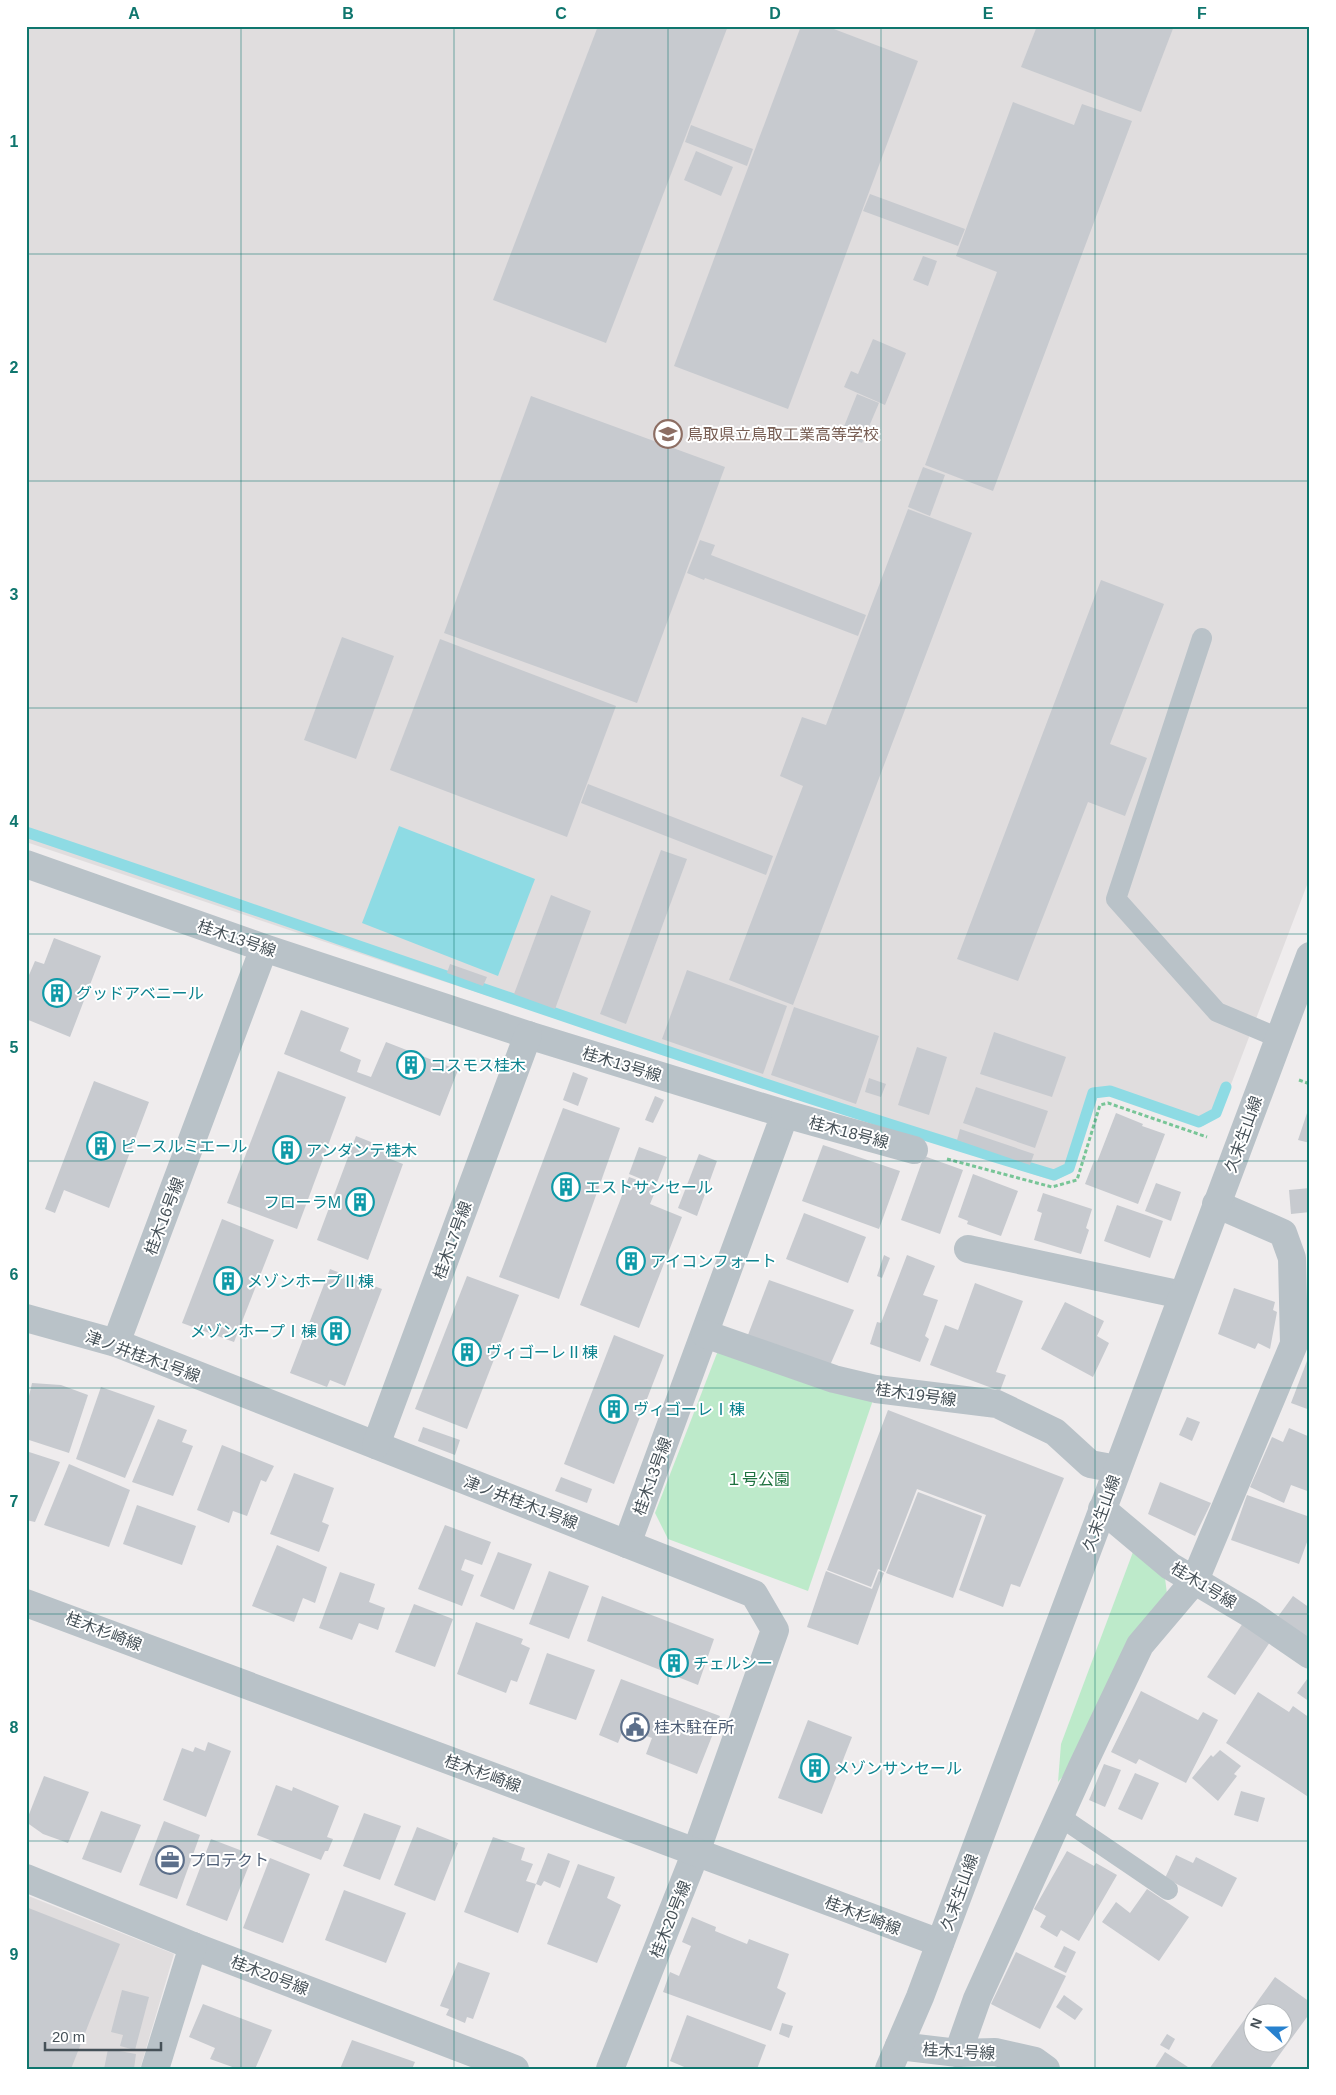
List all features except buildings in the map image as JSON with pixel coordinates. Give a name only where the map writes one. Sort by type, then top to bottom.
[{"type":"street","name":"桂木13号線","points":[[26,864],[264,948],[528,1035],[784,1114],[627,1544]]},
{"type":"street","name":"桂木16号線","points":[[116,1343],[264,948]]},
{"type":"street","name":"久末生山線","points":[[894,2058],[940,1944],[1310,956]]},
{"type":"street","name":"桂木17号線","points":[[376,1445],[528,1035]]},
{"type":"street","name":"桂木18号線","points":[[784,1114],[914,1150]]},
{"type":"street","points":[[958,2054],[977,1999],[1140,1645],[1195,1580],[1294,1344],[1292,1258],[1283,1233],[1216,1204]]},
{"type":"street","points":[[968,1249],[1182,1295]]},
{"type":"street","name":"津ノ井桂木1号線","points":[[26,1318],[116,1343],[754,1594],[775,1630],[696,1852]]},
{"type":"street","name":"桂木19号線","points":[[705,1334],[834,1379],[876,1389],[998,1404],[1055,1432],[1090,1464],[1117,1469]]},
{"type":"street","name":"桂木1号線","points":[[1102,1509],[1170,1566],[1249,1613],[1310,1655]]},
{"type":"street","name":"桂木杉崎線","points":[[26,1603],[940,1944]]},
{"type":"street","name":"桂木20号線","points":[[610,2069],[696,1852]]},
{"type":"street","name":"桂木20号線","points":[[26,1878],[466,2060],[514,2069]]},
{"type":"street","points":[[155,2069],[193,1946]]},
{"type":"street","name":"桂木1号線","points":[[894,2058],[995,2052],[1036,2061],[1046,2069]]},
{"type":"lane","points":[[1202,638],[1116,899],[1217,1012],[1279,1038]]},
{"type":"lane","points":[[1060,1816],[1168,1890]]},
{"type":"path","points":[[914,1150],[1052,1187],[1076,1180],[1100,1105],[1108,1102],[1238,1147]]},
{"type":"shaded area","name":"鳥取県立鳥取工業高等学校","points":[[26,26],[1310,26],[1310,877],[1219,1116],[1203,1126],[1110,1096],[1096,1098],[1073,1172],[1054,1181],[424,975],[26,842]]},
{"type":"shaded area","points":[[26,1895],[174,1954],[140,2069],[26,2069]]},
{"type":"green space","name":"１号公園","points":[[719,1348],[873,1400],[808,1591],[668,1539],[655,1513]]},
{"type":"green space","points":[[1133,1552],[1165,1578],[1167,1594],[1070,1768],[1058,1782],[1061,1744]]},
{"type":"water","points":[[399,826],[535,879],[498,976],[362,923]]},
{"type":"waterway","points":[[26,832],[538,1008],[796,1094],[1054,1175],[1069,1168],[1093,1093],[1110,1091],[1199,1122],[1216,1113],[1226,1087]]},
{"type":"place","name":"鳥取県立鳥取工業高等学校","points":[[668,434]]},
{"type":"place","name":"グッドアベニール","points":[[57,993]]},
{"type":"place","name":"コスモス桂木","points":[[411,1065]]},
{"type":"place","name":"ピースルミエール","points":[[101,1146]]},
{"type":"place","name":"アンダンテ桂木","points":[[287,1150]]},
{"type":"place","name":"エストサンセール","points":[[566,1187]]},
{"type":"place","name":"フローラM","points":[[360,1202]]},
{"type":"place","name":"アイコンフォート","points":[[631,1261]]},
{"type":"place","name":"メゾンホープⅡ棟","points":[[228,1281]]},
{"type":"place","name":"メゾンホープⅠ棟","points":[[336,1331]]},
{"type":"place","name":"ヴィゴーレⅡ棟","points":[[467,1352]]},
{"type":"place","name":"ヴィゴーレⅠ棟","points":[[614,1409]]},
{"type":"place","name":"チェルシー","points":[[674,1663]]},
{"type":"place","name":"桂木駐在所","points":[[635,1727]]},
{"type":"place","name":"メゾンサンセール","points":[[815,1768]]},
{"type":"place","name":"プロテクト","points":[[170,1860]]}]
